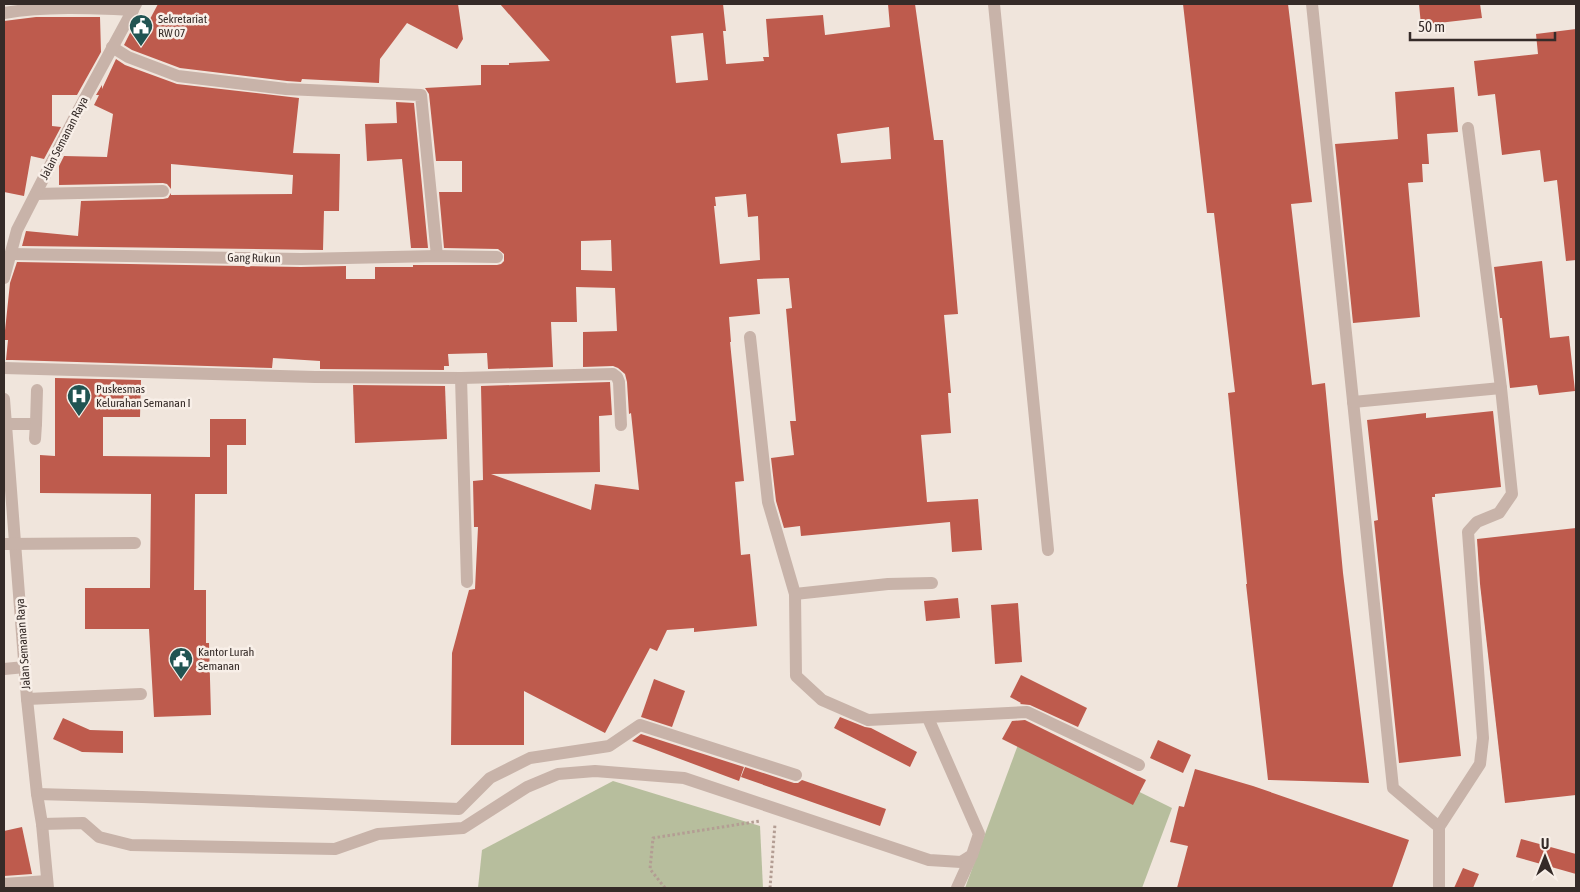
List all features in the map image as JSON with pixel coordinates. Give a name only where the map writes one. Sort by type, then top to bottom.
[{"type":"street","points":[[994,4],[1048,550]]},
{"type":"street","points":[[1312,4],[1393,788],[1439,827]]},
{"type":"street","points":[[4,13],[29,9],[134,7]]},
{"type":"street","name":"Jalan Semanan Raya","points":[[4,278],[17,230],[134,7]]},
{"type":"street","points":[[112,47],[128,57],[178,76],[286,89],[420,95],[437,256]]},
{"type":"street","points":[[1439,888],[1439,827],[1480,764],[1483,738],[1468,532],[1476,522],[1499,512],[1512,494],[1501,388],[1468,128]]},
{"type":"street","points":[[36,194],[163,191]]},
{"type":"street","points":[[4,228],[17,230]]},
{"type":"street","name":"Gang Rukun","points":[[11,254],[301,259],[437,256],[497,257]]},
{"type":"street","points":[[750,338],[768,502],[795,594],[796,676],[822,700],[868,720],[1027,712],[1139,765]]},
{"type":"street","points":[[4,368],[315,377],[461,378],[613,374],[619,382],[621,424]]},
{"type":"street","points":[[461,378],[467,582]]},
{"type":"street","points":[[1353,402],[1501,388]]},
{"type":"street","points":[[35,439],[37,390]]},
{"type":"street","name":"Jalan Semanan Raya","points":[[4,399],[10,544],[48,885]]},
{"type":"street","points":[[6,424],[36,424]]},
{"type":"street","points":[[10,544],[135,543]]},
{"type":"street","points":[[795,594],[888,584],[932,583]]},
{"type":"street","points":[[4,669],[25,667]]},
{"type":"street","points":[[27,699],[141,694]]},
{"type":"street","points":[[928,718],[979,834],[957,888]]},
{"type":"street","points":[[37,794],[459,809],[490,778],[530,758],[609,746],[640,725],[796,775]]},
{"type":"street","points":[[42,824],[83,823],[99,837],[130,845],[335,849],[378,834],[463,828],[527,787],[558,774],[594,770],[684,778],[776,814],[929,860],[961,862],[972,855]]},
{"type":"street","points":[[4,884],[48,885]]},
{"type":"path","points":[[665,888],[650,869],[653,838],[776,814],[770,888]]},
{"type":"green space","points":[[1022,734],[1172,808],[1142,888],[965,888]]},
{"type":"green space","points":[[613,781],[760,826],[763,888],[478,888],[482,850]]},
{"type":"building","points":[[158,4],[458,4],[463,39],[457,49],[407,23],[380,59],[379,83],[302,79],[301,82],[287,81],[180,68],[132,50],[124,45],[131,31],[141,36]]},
{"type":"building","points":[[500,4],[723,4],[726,31],[723,31],[726,64],[764,61],[763,57],[769,57],[766,19],[823,15],[825,35],[890,27],[888,4],[915,4],[934,140],[943,140],[958,314],[944,315],[951,393],[948,393],[951,433],[921,435],[927,502],[978,499],[982,550],[952,552],[950,522],[801,536],[800,526],[784,528],[776,501],[771,458],[794,455],[790,421],[796,421],[786,309],[792,308],[789,278],[757,279],[760,314],[729,317],[744,481],[735,482],[741,555],[750,554],[757,626],[694,632],[694,628],[667,630],[657,651],[650,648],[605,733],[524,691],[524,745],[451,745],[452,653],[469,590],[475,589],[478,527],[474,527],[473,481],[483,480],[481,386],[610,382],[612,415],[599,416],[600,472],[491,474],[591,510],[595,484],[639,490],[625,374],[613,366],[583,367],[583,332],[617,331],[615,288],[576,287],[577,322],[551,322],[553,367],[488,369],[487,353],[448,354],[449,366],[444,366],[444,370],[320,369],[320,361],[273,358],[272,368],[6,360],[8,340],[4,340],[10,283],[17,262],[301,267],[346,266],[346,279],[375,279],[375,267],[501,264],[504,261],[504,254],[498,249],[444,248],[439,192],[462,192],[462,161],[436,161],[429,94],[425,88],[481,85],[481,65],[509,65],[509,63],[550,61]],"holes":[[[703,33],[708,80],[676,83],[671,36]],[[889,127],[891,159],[841,163],[837,134]],[[746,194],[748,217],[758,216],[760,260],[720,264],[714,206],[716,206],[715,197]],[[611,240],[612,271],[581,270],[581,241]]]},
{"type":"building","points":[[1183,4],[1288,4],[1312,202],[1291,204],[1312,385],[1325,383],[1343,573],[1369,783],[1268,780],[1246,584],[1228,393],[1235,392],[1214,213],[1207,213]]},
{"type":"building","points":[[1419,4],[1480,4],[1482,18],[1421,25]]},
{"type":"building","points":[[36,17],[100,17],[101,52],[77,95],[52,95],[52,126],[61,127],[44,159],[31,156],[24,196],[4,192],[4,21]]},
{"type":"building","points":[[1576,29],[1576,260],[1566,261],[1557,180],[1544,182],[1540,150],[1502,155],[1495,94],[1478,96],[1474,61],[1538,54],[1536,34]]},
{"type":"building","points":[[116,59],[125,65],[177,84],[299,98],[293,153],[340,154],[339,211],[324,211],[323,250],[22,246],[26,231],[78,236],[81,201],[163,199],[168,198],[171,193],[171,195],[292,194],[293,175],[171,164],[171,189],[167,184],[163,183],[59,185],[59,166],[64,156],[107,157],[113,114],[94,105],[99,95],[96,95],[102,85],[102,89]]},
{"type":"building","points":[[1454,87],[1458,132],[1427,134],[1429,164],[1422,164],[1423,182],[1408,183],[1420,317],[1353,323],[1335,144],[1398,139],[1395,92]]},
{"type":"building","points":[[396,102],[414,103],[428,248],[411,248],[402,159],[367,161],[365,124],[397,123]]},
{"type":"building","points":[[1542,261],[1550,338],[1569,336],[1575,391],[1539,395],[1537,385],[1510,388],[1494,267]]},
{"type":"building","points":[[55,378],[141,380],[140,417],[103,417],[103,456],[210,457],[210,419],[246,419],[246,445],[227,445],[227,494],[195,494],[194,590],[206,590],[206,643],[209,643],[211,715],[154,717],[149,629],[85,629],[85,588],[150,588],[151,494],[40,493],[40,455],[55,456]]},
{"type":"building","points":[[353,385],[445,386],[447,439],[355,443]]},
{"type":"building","points":[[1493,411],[1501,487],[1435,494],[1435,497],[1432,497],[1461,756],[1399,763],[1374,521],[1378,520],[1367,420],[1426,413],[1426,418]]},
{"type":"building","points":[[1576,528],[1576,795],[1505,803],[1480,584],[1477,539]]},
{"type":"building","points":[[958,598],[960,618],[926,621],[924,601]]},
{"type":"building","points":[[1018,603],[1022,662],[995,664],[991,605]]},
{"type":"building","points":[[1021,675],[1087,708],[1078,727],[1030,705],[1020,704],[1010,697]]},
{"type":"building","points":[[654,679],[685,691],[672,727],[641,717]]},
{"type":"building","points":[[840,717],[871,728],[917,752],[910,767],[834,728]]},
{"type":"building","points":[[63,718],[90,730],[123,731],[123,753],[82,752],[53,739]]},
{"type":"building","points":[[1025,720],[1146,780],[1133,805],[1002,739],[1012,721]]},
{"type":"building","points":[[641,734],[744,767],[739,781],[632,741]]},
{"type":"building","points":[[1158,740],[1191,755],[1183,773],[1150,758]]},
{"type":"building","points":[[745,767],[794,783],[802,780],[886,809],[880,826],[741,777]]},
{"type":"building","points":[[1195,769],[1253,786],[1409,840],[1392,888],[1177,888],[1188,846],[1170,842],[1179,806],[1184,807]]},
{"type":"building","points":[[22,827],[32,874],[4,876],[4,831]]},
{"type":"building","points":[[1521,839],[1576,854],[1576,874],[1516,857]]},
{"type":"building","points":[[1463,868],[1479,874],[1473,888],[1454,888]]},
{"type":"place","name":"Sekretariat RW 07","points":[[141,47]]},
{"type":"place","name":"Puskesmas Kelurahan Semanan I","points":[[79,417]]},
{"type":"place","name":"Kantor Lurah Semanan","points":[[181,680]]}]
